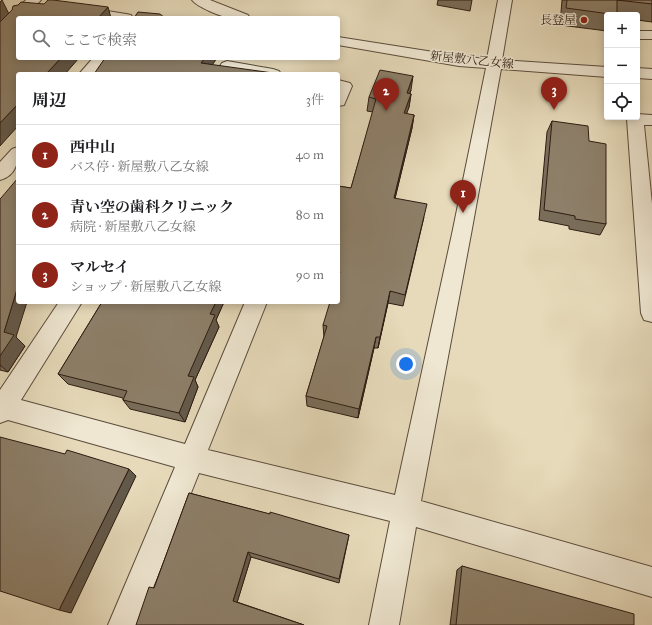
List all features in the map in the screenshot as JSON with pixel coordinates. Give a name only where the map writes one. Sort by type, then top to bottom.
[{"type":"street","points":[[200,0],[213,7],[238,16]]},
{"type":"street","points":[[384,625],[405,510],[494,63],[504,0]]},
{"type":"street","points":[[20,16],[37,3]]},
{"type":"street","points":[[68,9],[113,16]]},
{"type":"street","points":[[0,32],[16,19]]},
{"type":"street","points":[[640,35],[652,35]]},
{"type":"street","name":"新屋敷八乙女線","points":[[340,41],[459,61],[604,72]]},
{"type":"street","points":[[89,72],[99,60]]},
{"type":"street","points":[[223,72],[227,66],[262,72]]},
{"type":"street","points":[[640,74],[652,74]]},
{"type":"street","points":[[340,85],[344,86],[340,96]]},
{"type":"street","points":[[652,120],[635,119],[652,313]]},
{"type":"street","points":[[0,174],[16,155]]},
{"type":"street","points":[[70,304],[1,408],[192,459],[404,511],[405,510],[652,582]]},
{"type":"street","points":[[122,625],[255,304]]},
{"type":"building","points":[[48,0],[53,0],[108,7],[100,16],[16,16],[16,60],[59,60],[48,72],[16,72],[16,106],[0,123],[0,22],[12,10],[13,6],[18,5],[21,2],[44,4]]},
{"type":"building","points":[[567,0],[617,0],[617,12],[604,12],[604,13],[566,8]]},
{"type":"building","points":[[617,0],[652,0],[652,4]]},
{"type":"building","points":[[138,12],[160,14],[162,16],[135,16]]},
{"type":"building","points":[[104,60],[203,60],[201,63],[266,72],[95,72]]},
{"type":"building","points":[[380,70],[413,76],[407,93],[411,94],[404,113],[414,115],[394,198],[427,204],[405,295],[390,291],[380,337],[376,337],[359,409],[306,396],[327,326],[323,325],[329,304],[340,304],[340,186],[351,188],[376,99],[369,97]]},
{"type":"building","points":[[552,121],[588,126],[589,141],[606,144],[606,224],[575,219],[575,216],[544,210]]},
{"type":"building","points":[[16,180],[16,293],[4,332],[14,335],[0,356],[0,199]]},
{"type":"building","points":[[101,304],[215,304],[210,314],[215,315],[188,376],[194,377],[179,413],[123,400],[127,391],[58,374]]},
{"type":"building","points":[[0,437],[65,454],[67,450],[129,469],[59,610],[0,591]]},
{"type":"building","points":[[189,493],[270,514],[270,512],[349,535],[339,579],[248,552],[233,601],[304,625],[136,625],[149,587],[154,588]]},
{"type":"building","points":[[462,566],[634,614],[634,625],[456,625]]},
{"type":"place","name":"長登屋","points":[[584,20]]},
{"type":"place","name":"マルセイ","points":[[554,110]]},
{"type":"place","name":"青い空の歯科クリニック","points":[[386,111]]},
{"type":"place","name":"西中山","points":[[463,213]]}]
